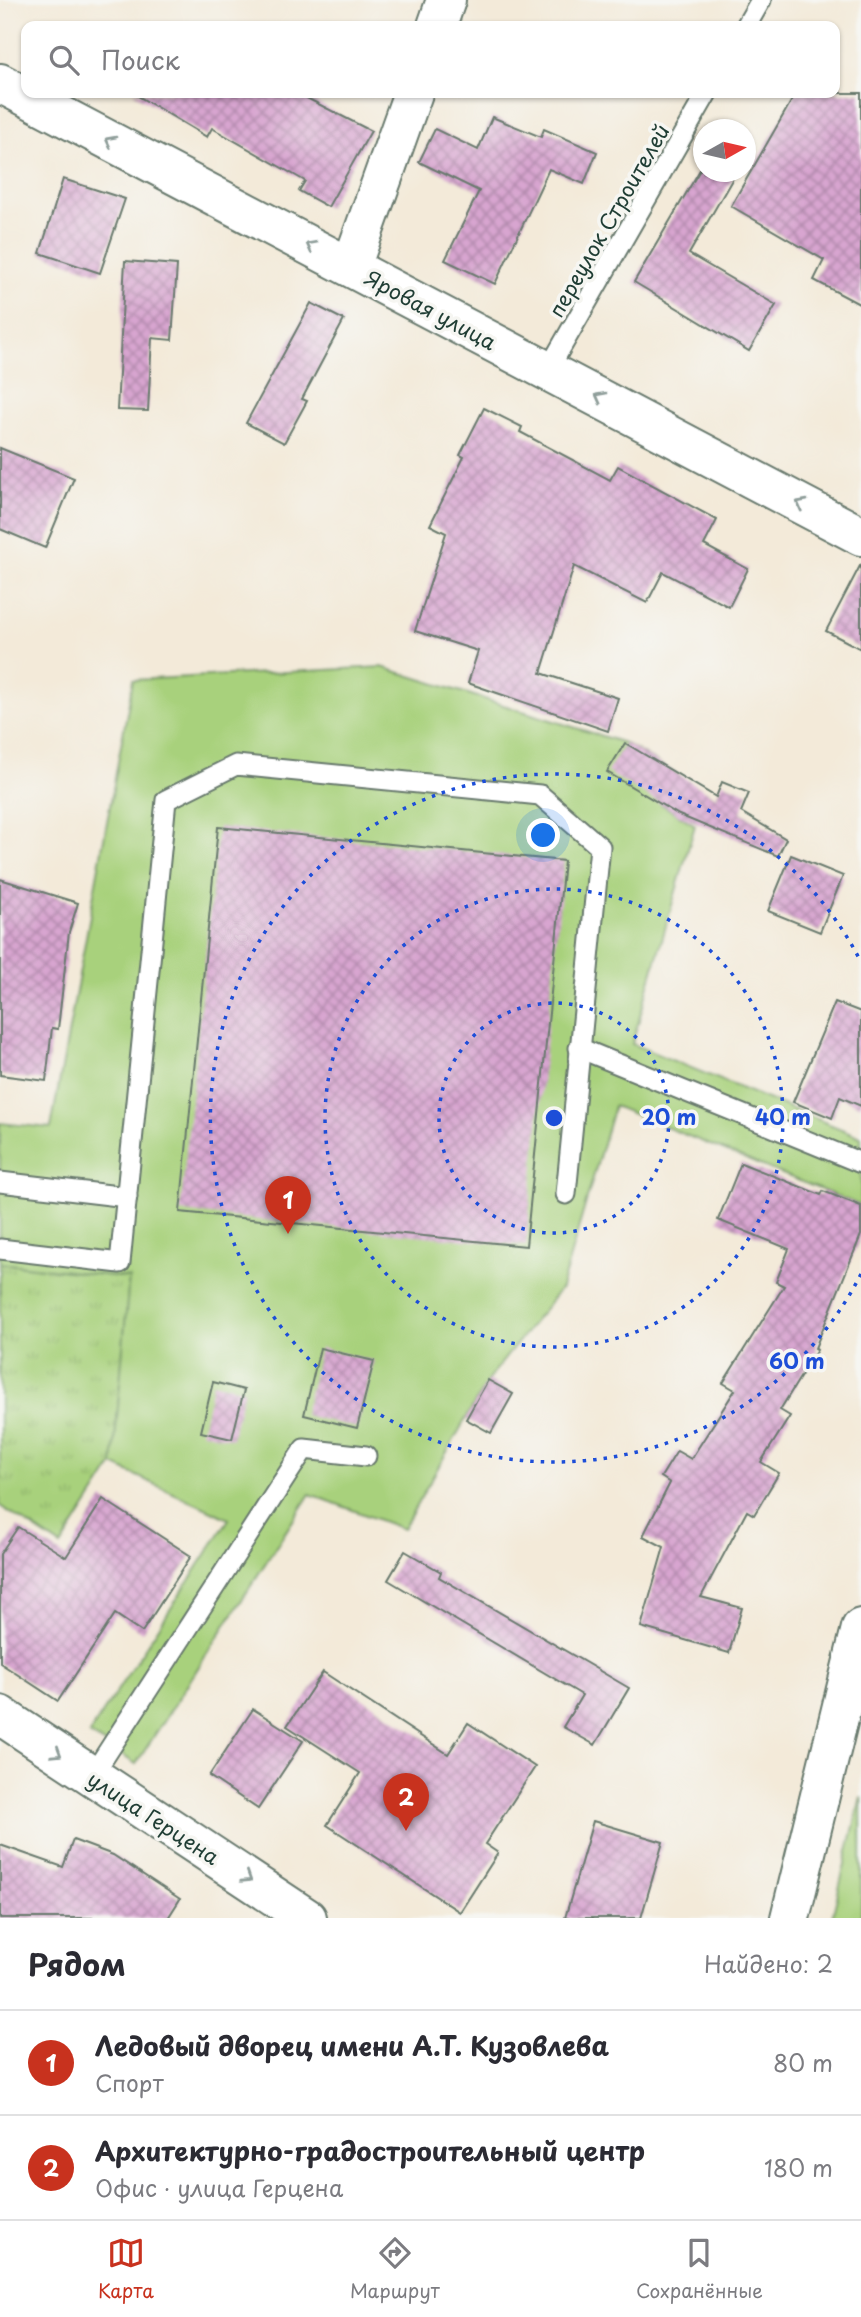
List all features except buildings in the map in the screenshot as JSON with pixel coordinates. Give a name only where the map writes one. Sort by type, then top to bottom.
[{"type":"street","points":[[439,21],[446,0]]},
{"type":"street","name":"Яровая улица","points":[[0,83],[21,94]]},
{"type":"street","name":"Яровая улица","points":[[29,98],[861,536]]},
{"type":"street","points":[[351,267],[411,98]]},
{"type":"street","points":[[790,1918],[861,1628]]},
{"type":"street","name":"улица Герцена","points":[[0,1715],[307,1918]]},
{"type":"lane","points":[[749,21],[761,0]]},
{"type":"lane","name":"переулок Строителей","points":[[548,370],[704,98]]},
{"type":"lane","points":[[0,1249],[120,1263],[166,800],[236,765],[540,795],[600,847],[566,1194]]},
{"type":"lane","points":[[579,1048],[861,1163]]},
{"type":"lane","points":[[0,1182],[127,1196]]},
{"type":"lane","points":[[92,1776],[304,1449],[366,1456]]},
{"type":"green space","points":[[382,667],[624,743],[678,775],[661,804],[695,825],[632,1044],[861,1137],[861,1206],[614,1106],[561,1288],[488,1380],[403,1529],[310,1494],[136,1764],[89,1734],[229,1519],[113,1465],[129,1278],[0,1263],[0,1123],[51,1128],[133,680]]},
{"type":"green space","points":[[0,1263],[129,1278],[113,1465],[61,1546],[0,1506]]},
{"type":"green space","points":[[861,1797],[861,1918],[832,1918]]},
{"type":"place","name":"Ледовый дворец имени А.Т. Кузовлева","points":[[288,1234]]},
{"type":"place","name":"Архитектурно-градостроительный центр","points":[[406,1831]]}]
